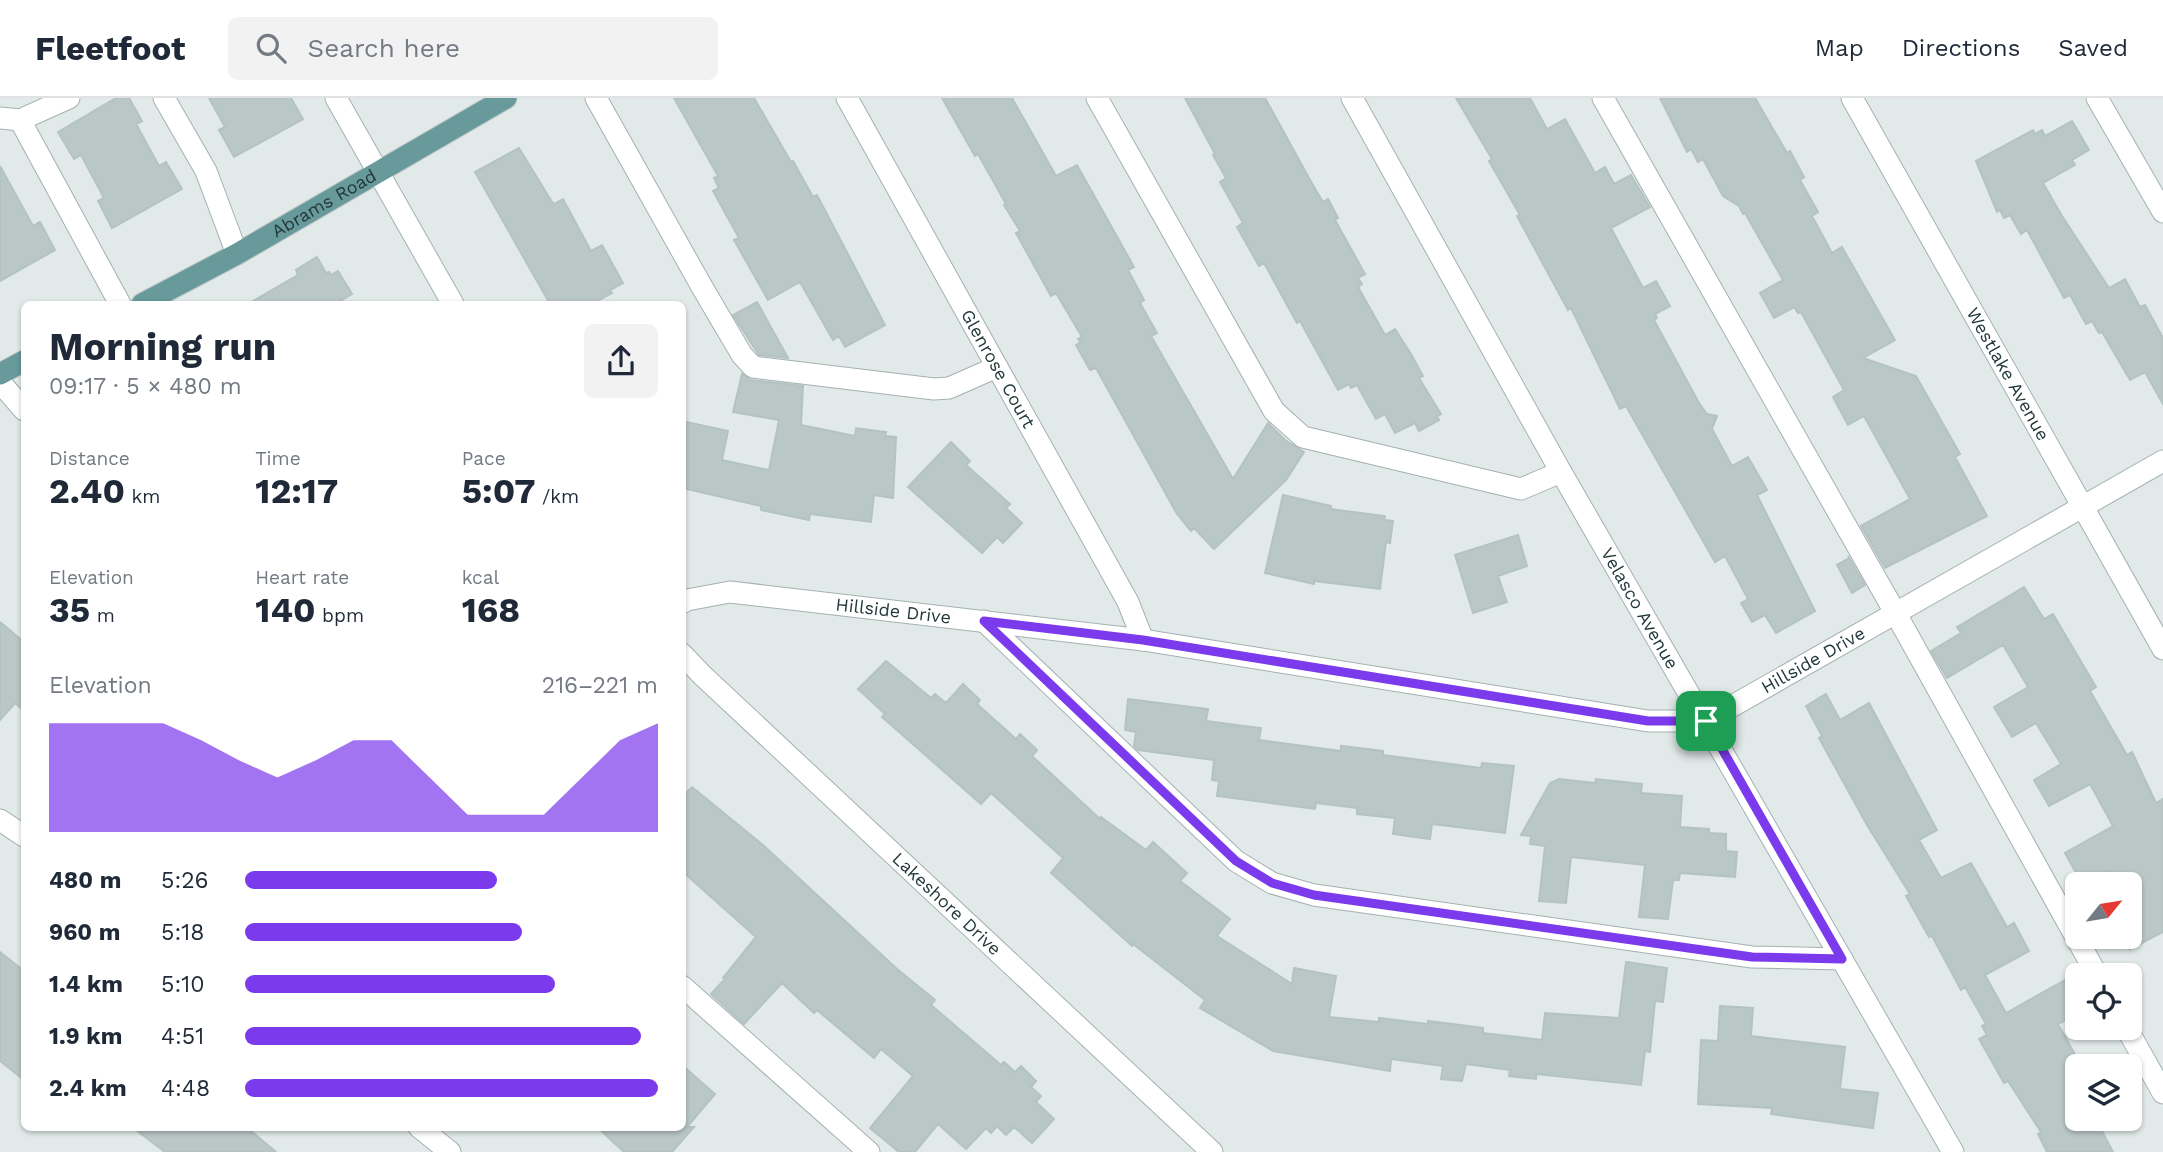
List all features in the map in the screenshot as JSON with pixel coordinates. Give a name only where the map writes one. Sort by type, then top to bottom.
[{"type":"main road","name":"Abrams Road","points":[[148,301],[237,254],[506,98]]},
{"type":"main road","points":[[0,374],[21,363]]},
{"type":"street","points":[[69,98],[10,119],[118,301]]},
{"type":"street","points":[[164,98],[206,171],[237,254]]},
{"type":"street","points":[[336,98],[451,301]]},
{"type":"street","points":[[596,98],[702,287],[742,355],[753,367],[934,389],[948,388],[998,367]]},
{"type":"street","name":"Glenrose Court","points":[[847,98],[1128,602],[1143,640]]},
{"type":"street","points":[[1097,98],[1274,411],[1304,437],[1521,489],[1561,472]]},
{"type":"street","name":"Velasco Avenue","points":[[1352,98],[1561,472],[1952,1152]]},
{"type":"street","points":[[1603,98],[2090,963]]},
{"type":"street","name":"Westlake Avenue","points":[[1852,98],[2163,649]]},
{"type":"street","points":[[2097,98],[2163,212]]},
{"type":"street","points":[[0,382],[21,406]]},
{"type":"street","name":"Hillside Drive","points":[[686,601],[730,592],[984,621],[1143,640],[1648,721],[1706,721],[2163,461]]},
{"type":"street","points":[[984,621],[1236,861],[1272,883],[1314,895],[1752,957],[1842,959]]},
{"type":"street","name":"Lakeshore Drive","points":[[686,658],[1212,1152]]},
{"type":"street","points":[[0,820],[21,834]]},
{"type":"street","points":[[686,990],[869,1152]]},
{"type":"street","points":[[2133,1040],[2163,1093]]},
{"type":"street","points":[[424,1131],[450,1152]]},
{"type":"building","points":[[116,98],[129,98],[142,121],[136,124],[159,166],[166,162],[182,189],[112,228],[98,201],[104,198],[81,155],[74,159],[58,132]]},
{"type":"building","points":[[209,98],[291,98],[303,119],[234,157],[219,130],[225,127]]},
{"type":"building","points":[[674,98],[754,98],[813,197],[817,195],[885,325],[845,347],[839,336],[833,340],[800,282],[768,300],[734,240],[739,238],[713,191],[719,188],[714,178],[718,176]]},
{"type":"building","points":[[942,98],[1012,98],[1056,176],[1077,165],[1134,267],[1128,270],[1144,300],[1140,303],[1157,333],[1151,336],[1233,479],[1268,423],[1285,440],[1304,452],[1286,480],[1214,549],[1194,528],[1191,531],[1177,514],[1096,368],[1090,370],[1076,345],[1081,342],[1078,339],[1082,337],[1056,293],[1051,296],[1016,233],[1020,231],[1004,205],[1006,204]]},
{"type":"building","points":[[1185,98],[1265,98],[1323,202],[1328,199],[1338,218],[1335,220],[1365,274],[1358,278],[1362,284],[1358,287],[1385,335],[1395,329],[1411,354],[1423,376],[1419,378],[1441,414],[1437,416],[1439,420],[1419,431],[1415,423],[1395,433],[1385,414],[1376,419],[1357,385],[1351,388],[1349,384],[1338,390],[1300,321],[1297,323],[1264,263],[1259,266],[1237,227],[1243,223],[1220,182],[1226,178]]},
{"type":"building","points":[[1456,98],[1530,98],[1547,129],[1565,119],[1595,173],[1605,167],[1614,184],[1631,175],[1650,207],[1611,228],[1643,288],[1656,281],[1670,306],[1655,314],[1657,318],[1654,320],[1699,403],[1707,414],[1717,416],[1712,429],[1732,466],[1748,457],[1767,490],[1757,495],[1815,611],[1776,633],[1765,615],[1752,622],[1741,603],[1748,599],[1725,556],[1715,562],[1626,406],[1620,409],[1571,308],[1568,310],[1489,161],[1492,159]]},
{"type":"building","points":[[1660,98],[1755,98],[1804,177],[1800,180],[1818,212],[1812,216],[1832,253],[1842,247],[1895,340],[1863,358],[1916,376],[1960,454],[1955,457],[1987,516],[1885,568],[1861,526],[1910,499],[1864,416],[1848,425],[1833,397],[1844,390],[1801,312],[1798,313],[1794,307],[1774,318],[1760,293],[1783,280],[1745,213],[1723,196],[1703,159],[1698,162],[1691,149],[1687,152]]},
{"type":"building","points":[[2072,121],[2089,150],[2072,160],[2075,165],[2043,183],[2109,288],[2125,279],[2140,307],[2145,305],[2163,338],[2163,404],[2145,372],[2130,380],[2102,332],[2099,333],[2092,321],[2086,324],[2070,295],[2064,298],[2027,230],[2021,234],[2010,215],[2004,218],[2000,210],[1997,212],[1976,161],[2033,130],[2035,134],[2042,130],[2045,136]]},
{"type":"building","points":[[519,148],[552,202],[554,204],[563,199],[591,251],[602,245],[623,283],[597,301],[548,301],[475,172]]},
{"type":"building","points":[[0,166],[33,226],[40,222],[55,250],[0,281]]},
{"type":"building","points":[[317,257],[326,273],[331,275],[338,271],[352,294],[340,301],[253,301],[298,275],[296,270]]},
{"type":"building","points":[[757,302],[788,358],[759,355],[733,315]]},
{"type":"building","points":[[742,374],[751,380],[803,386],[801,425],[855,436],[856,428],[886,432],[885,436],[896,437],[893,498],[874,495],[871,522],[810,514],[809,520],[686,489],[686,422],[728,431],[722,460],[769,470],[779,420],[733,412]]},
{"type":"building","points":[[951,442],[970,461],[966,465],[1010,504],[1006,508],[1022,523],[1003,543],[997,537],[982,553],[908,487]]},
{"type":"building","points":[[1283,495],[1331,506],[1330,509],[1385,516],[1384,520],[1393,521],[1390,543],[1386,542],[1380,589],[1314,581],[1314,584],[1265,573]]},
{"type":"building","points":[[1518,535],[1527,566],[1498,576],[1507,602],[1473,613],[1455,555]]},
{"type":"building","points":[[1848,556],[1865,585],[1852,593],[1837,565],[1849,558]]},
{"type":"building","points":[[2024,587],[2044,619],[2053,614],[2096,687],[2090,691],[2127,755],[2132,752],[2156,803],[2163,799],[2163,932],[2142,943],[2142,872],[2075,872],[2065,853],[2113,826],[2090,784],[2049,806],[2034,780],[2061,764],[2036,723],[2012,737],[1994,707],[2028,687],[2003,645],[1947,678],[1931,651],[1961,633],[1957,627]]},
{"type":"building","points":[[0,622],[21,640],[21,708],[15,703],[0,720]]},
{"type":"building","points":[[886,661],[931,698],[935,694],[946,703],[963,684],[980,700],[977,704],[1016,739],[1020,734],[1037,750],[1032,756],[1100,819],[1101,817],[1146,850],[1153,842],[1187,873],[1180,881],[1230,919],[1217,936],[1292,984],[1294,968],[1336,976],[1329,1017],[1379,1022],[1379,1018],[1428,1024],[1428,1021],[1483,1028],[1483,1033],[1542,1040],[1545,1013],[1619,1018],[1626,962],[1667,968],[1663,1002],[1655,1001],[1650,1052],[1645,1051],[1641,1085],[1536,1074],[1536,1079],[1509,1076],[1510,1070],[1466,1064],[1462,1081],[1441,1079],[1443,1066],[1391,1059],[1390,1071],[1273,1051],[1200,1008],[1205,1000],[1133,944],[1132,946],[1051,873],[1063,858],[991,793],[981,804],[882,717],[885,714],[858,689]]},
{"type":"building","points":[[1826,694],[1840,720],[1869,703],[1937,830],[1919,840],[1941,878],[1971,863],[2007,927],[2014,923],[2029,951],[1985,975],[2006,1013],[2065,980],[2065,1020],[2058,1024],[2075,1054],[2065,1054],[2065,1131],[2102,1131],[2113,1152],[2047,1152],[2038,1134],[2041,1132],[2008,1081],[2004,1083],[1979,1039],[1987,1035],[1982,1026],[1986,1024],[1965,987],[1961,990],[1932,936],[1929,937],[1906,896],[1910,894],[1867,825],[1819,738],[1822,736],[1806,706]]},
{"type":"building","points":[[1128,699],[1208,709],[1206,721],[1261,728],[1259,740],[1341,751],[1341,746],[1383,751],[1383,755],[1481,768],[1482,763],[1514,766],[1505,833],[1432,824],[1430,839],[1393,834],[1395,818],[1357,814],[1357,808],[1316,803],[1315,809],[1217,796],[1219,781],[1212,780],[1214,760],[1138,750],[1134,746],[1136,732],[1125,730]]},
{"type":"building","points":[[1559,779],[1595,783],[1596,779],[1642,784],[1641,793],[1682,796],[1680,827],[1709,829],[1709,833],[1726,834],[1726,851],[1737,852],[1735,877],[1680,873],[1679,880],[1673,880],[1668,919],[1639,917],[1645,865],[1571,857],[1566,903],[1539,901],[1545,846],[1530,844],[1531,836],[1521,835],[1550,783]]},
{"type":"building","points":[[692,787],[763,845],[897,969],[935,1000],[931,1005],[1001,1065],[1004,1062],[1015,1072],[1021,1066],[1036,1081],[1031,1087],[1041,1096],[1036,1102],[1054,1119],[1032,1143],[1014,1127],[1006,1135],[997,1126],[991,1133],[986,1128],[966,1149],[938,1124],[915,1152],[899,1152],[870,1128],[913,1076],[881,1049],[874,1058],[817,1010],[814,1013],[782,983],[744,1024],[711,994],[756,937],[686,875],[686,793]]},
{"type":"building","points":[[0,952],[21,969],[21,1078],[0,1061]]},
{"type":"building","points":[[1720,1006],[1753,1008],[1751,1036],[1845,1047],[1840,1089],[1878,1093],[1873,1128],[1771,1114],[1772,1108],[1698,1104],[1701,1040],[1718,1041]]},
{"type":"building","points":[[686,1069],[715,1094],[687,1127],[694,1127],[672,1152],[624,1152],[601,1131],[686,1131]]},
{"type":"building","points":[[137,1131],[251,1131],[276,1152],[165,1152]]},
{"type":"route","points":[[984,621],[1143,640],[1648,721],[1706,721],[1842,959],[1752,957],[1314,895],[1272,883],[1236,861],[984,621]]}]
